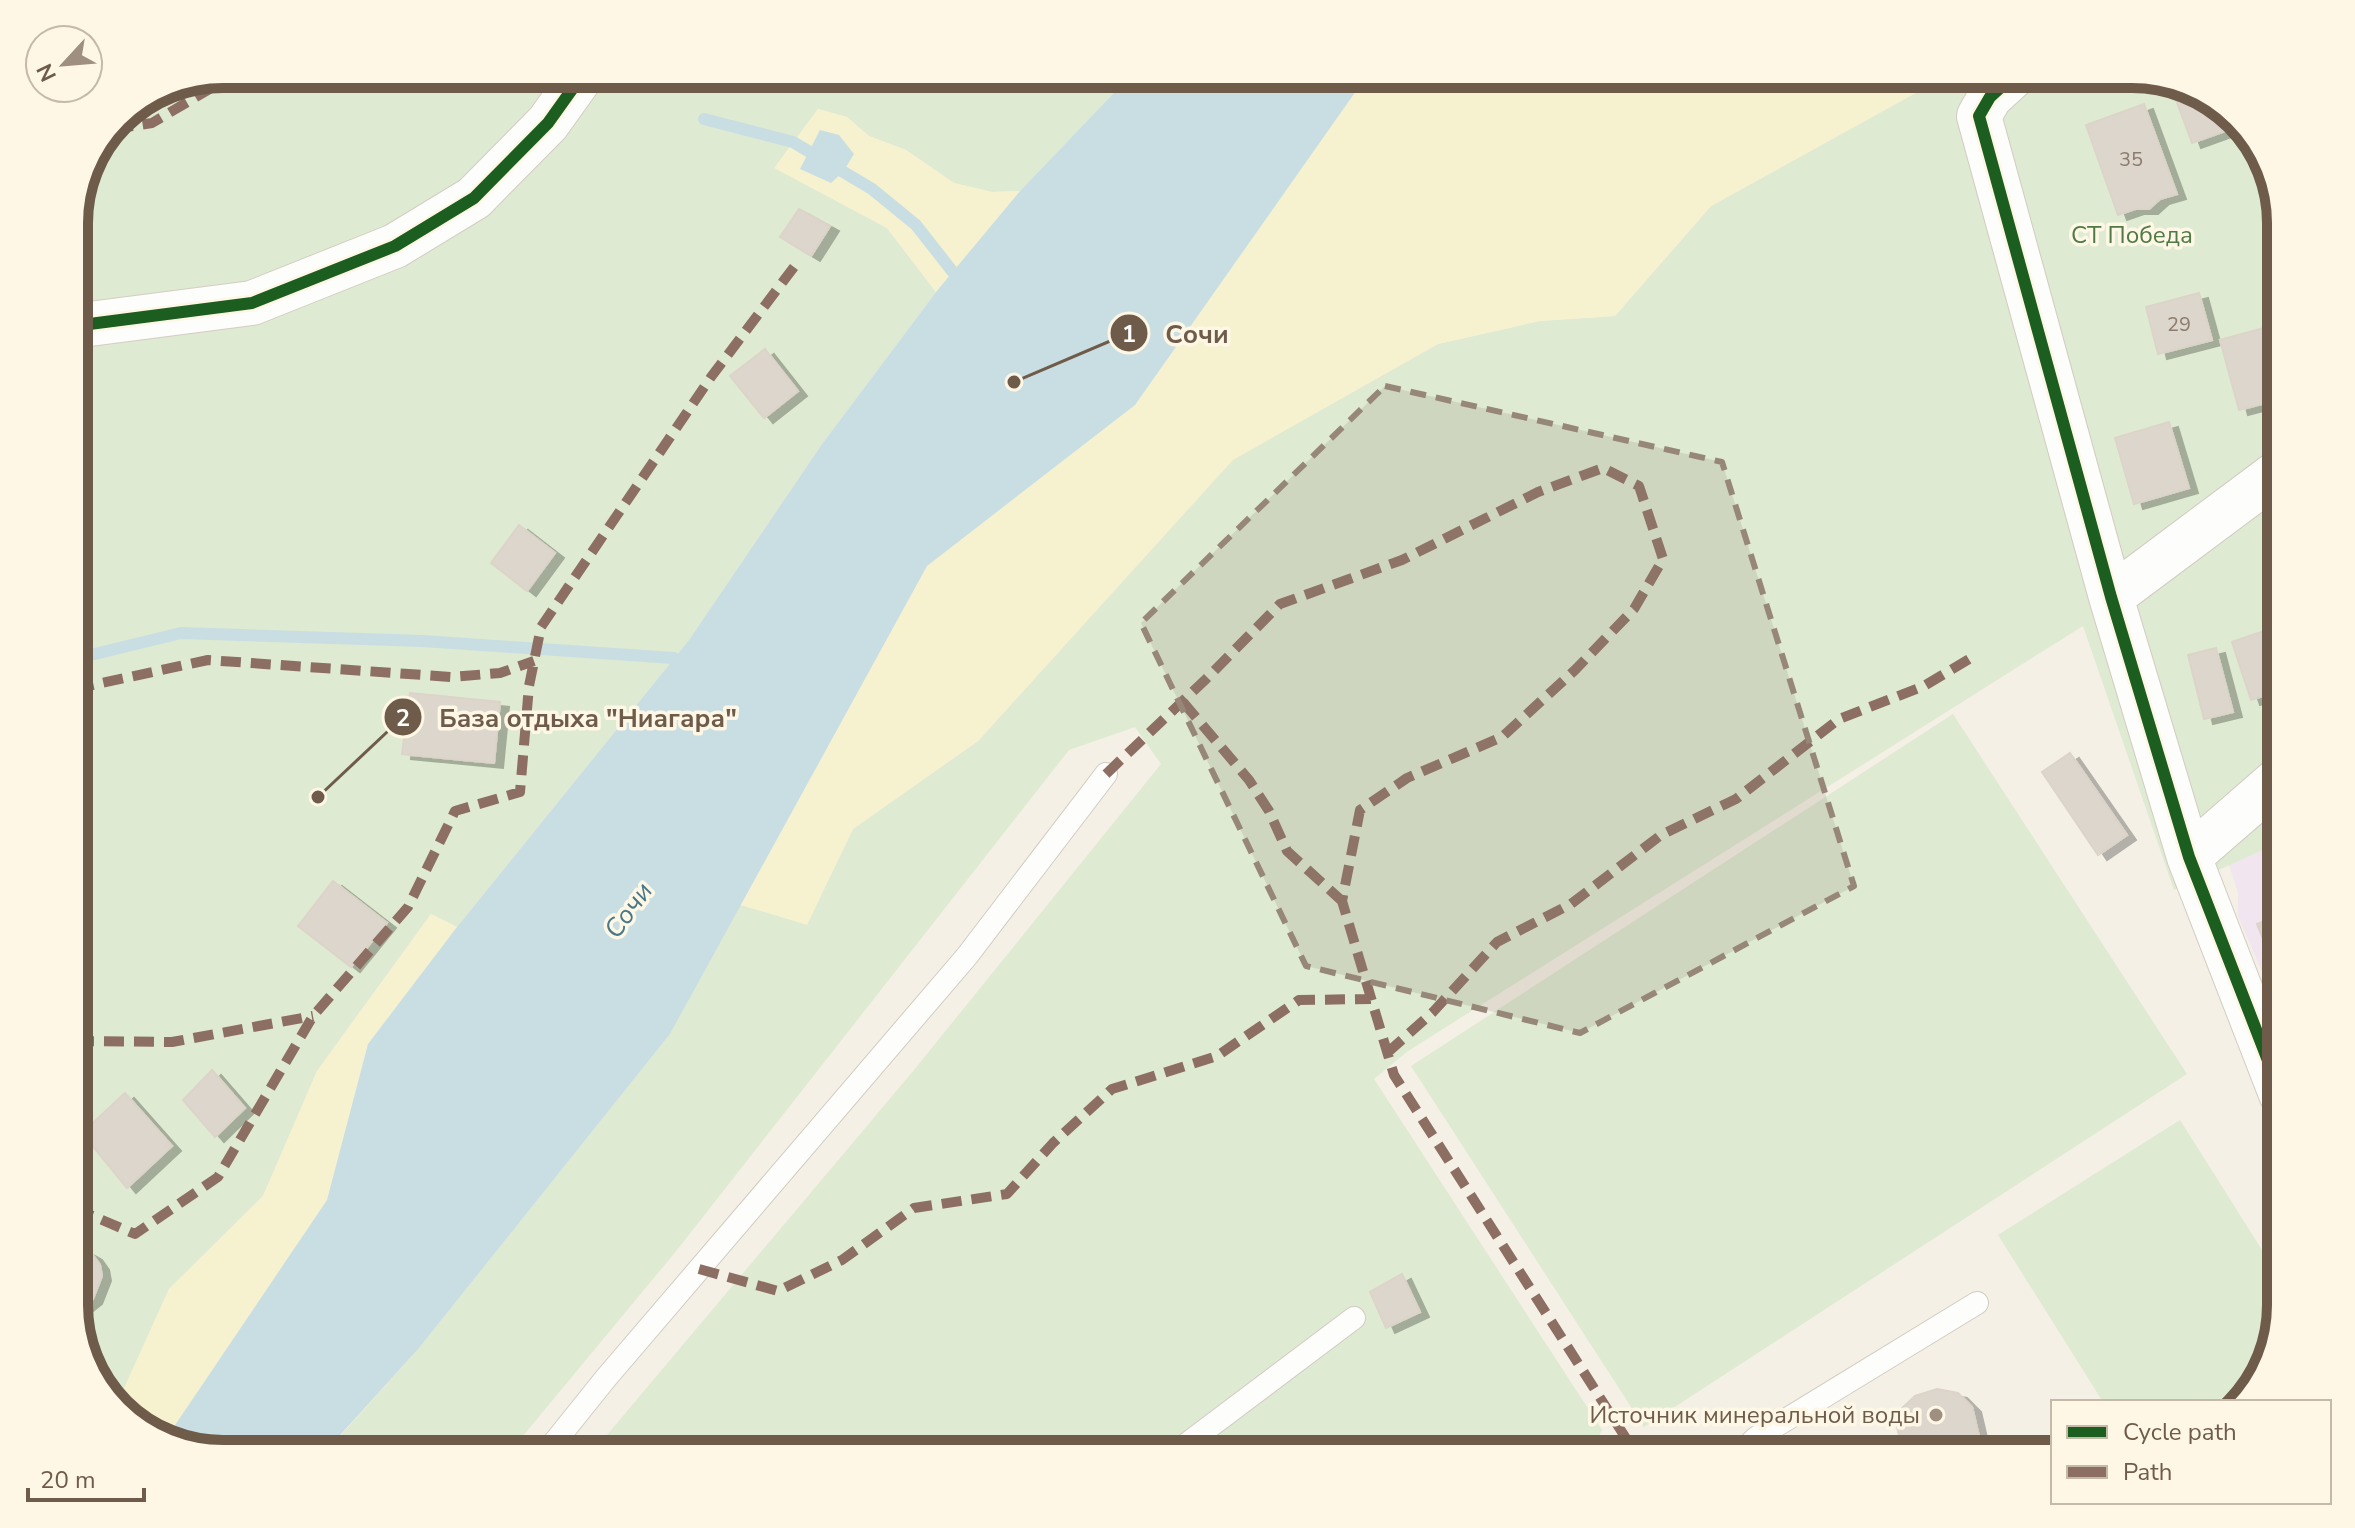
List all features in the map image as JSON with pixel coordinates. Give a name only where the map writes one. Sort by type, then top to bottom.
[{"type":"street","points":[[88,324],[252,303],[395,246],[474,198],[548,123],[573,88]]},
{"type":"street","points":[[2000,88],[1990,97],[1979,116],[2111,597],[2189,857],[2267,1058]]},
{"type":"street","points":[[2111,597],[2267,480]]},
{"type":"street","points":[[2189,857],[2267,789]]},
{"type":"lane","points":[[556,1440],[967,956],[1106,774]]},
{"type":"lane","points":[[1754,1440],[1977,1303]]},
{"type":"lane","points":[[1192,1440],[1354,1318]]},
{"type":"highlighted area","points":[[1385,386],[1722,462],[1854,886],[1580,1033],[1306,966],[1141,623]]},
{"type":"shaded area","points":[[2267,848],[2267,983],[2238,916],[2238,893],[2229,865]]},
{"type":"green space","points":[[223,88],[1119,88],[1020,191],[992,192],[954,183],[906,150],[869,136],[847,117],[818,109],[775,168],[887,228],[936,292],[822,444],[689,640],[457,927],[431,914],[317,1071],[263,1196],[169,1289],[120,1392],[116,1387],[98,1357],[88,1314],[88,214],[98,171],[111,148],[148,111],[171,98]]},
{"type":"green space","name":"СТ Победа","points":[[1925,88],[2149,89],[2184,98],[2207,111],[2233,134],[2257,171],[2267,223],[2267,848],[2174,890],[2083,626],[1408,1051],[1374,1079],[1602,1430],[1597,1440],[1129,1440],[1125,1436],[1118,1440],[603,1440],[914,1070],[1161,764],[1135,727],[1069,750],[677,1250],[520,1440],[337,1440],[419,1348],[670,1034],[740,905],[807,924],[853,829],[978,741],[1232,460],[1438,344],[1540,321],[1615,316],[1711,206]]},
{"type":"green space","points":[[1953,714],[2187,1074],[1644,1427],[1411,1066]]},
{"type":"green space","points":[[2180,1120],[2267,1258],[2266,1322],[2253,1365],[2237,1388],[2219,1400],[2102,1400],[1998,1235]]},
{"type":"sand","points":[[1358,88],[1925,88],[1711,206],[1615,316],[1540,321],[1438,344],[1233,460],[978,741],[853,829],[807,925],[741,905],[927,566],[1135,405]]},
{"type":"sand","points":[[818,109],[847,117],[869,136],[906,150],[954,183],[992,192],[1020,191],[936,292],[887,228],[774,168]]},
{"type":"sand","points":[[431,914],[457,927],[368,1044],[327,1200],[172,1429],[163,1426],[148,1417],[120,1391],[169,1289],[263,1196],[317,1071]]},
{"type":"water","points":[[1119,88],[1358,88],[1135,405],[927,566],[670,1034],[419,1348],[336,1440],[206,1439],[172,1429],[327,1200],[368,1044],[457,927],[689,640],[822,444],[936,292],[1020,191]]},
{"type":"water","points":[[820,130],[839,135],[854,154],[843,172],[831,183],[800,169]]},
{"type":"building","points":[[2174,95],[2207,111],[2229,130],[2192,143]]},
{"type":"building","points":[[2144,104],[2177,194],[2160,199],[2149,209],[2135,209],[2118,215],[2086,125]]},
{"type":"building","points":[[799,209],[830,226],[811,256],[780,237]]},
{"type":"building","points":[[2199,293],[2212,340],[2158,354],[2146,307]]},
{"type":"building","points":[[2267,327],[2267,403],[2239,410],[2220,340]]},
{"type":"building","points":[[765,349],[798,391],[764,418],[730,376]]},
{"type":"building","points":[[2169,422],[2189,488],[2134,504],[2115,438]]},
{"type":"building","points":[[519,525],[555,553],[527,591],[491,563]]},
{"type":"building","points":[[2267,630],[2267,695],[2251,700],[2232,642]]},
{"type":"building","points":[[2216,648],[2233,712],[2204,719],[2188,655]]},
{"type":"building","points":[[410,693],[500,702],[494,763],[402,754]]},
{"type":"building","points":[[2070,753],[2127,835],[2098,855],[2042,772]]},
{"type":"building","points":[[333,881],[387,923],[351,967],[298,926]]},
{"type":"building","points":[[2267,920],[2267,949],[2257,924]]},
{"type":"building","points":[[212,1070],[245,1108],[215,1137],[183,1100]]},
{"type":"building","points":[[125,1093],[172,1146],[127,1188],[88,1140],[88,1127]]},
{"type":"building","points":[[88,1252],[100,1265],[102,1276],[93,1299],[88,1303]]},
{"type":"building","points":[[1402,1274],[1420,1312],[1386,1328],[1370,1292]]},
{"type":"building","name":"Источник минеральной воды","points":[[1937,1389],[1958,1393],[1972,1407],[1980,1440],[1900,1440],[1896,1422],[1901,1409],[1915,1396]]},
{"type":"waterway","points":[[704,119],[793,142],[872,189],[916,225],[963,285]]},
{"type":"waterway","points":[[88,656],[181,633],[423,641],[674,658]]},
{"type":"marked path","points":[[130,126],[152,123],[208,90]]},
{"type":"marked path","points":[[88,1214],[135,1234],[218,1177],[313,1016],[408,907],[455,811],[520,792],[529,686],[541,627],[711,377],[794,267]]},
{"type":"marked path","points":[[1106,774],[1280,604],[1402,560],[1538,492],[1603,468],[1639,486],[1663,559],[1634,609],[1575,670],[1502,737],[1407,778],[1360,810],[1342,901],[1394,1075],[1627,1440]]},
{"type":"marked path","points":[[1387,1053],[1433,1012],[1497,942],[1571,904],[1661,835],[1736,799],[1839,719],[1924,686],[1976,655]]},
{"type":"marked path","points":[[88,686],[208,660],[451,677],[500,673],[534,661]]},
{"type":"marked path","points":[[1183,702],[1249,780],[1269,811],[1287,851],[1342,901]]},
{"type":"marked path","points":[[699,1269],[778,1291],[842,1260],[914,1208],[1007,1194],[1053,1143],[1112,1089],[1217,1056],[1299,1000],[1371,999]]},
{"type":"marked path","points":[[88,1041],[172,1042],[313,1016]]},
{"type":"cycle path","points":[[88,324],[252,303],[395,246],[474,198],[548,123],[573,88]]},
{"type":"cycle path","points":[[2000,88],[1990,97],[1979,116],[2111,597],[2189,857],[2267,1058]]},
{"type":"place","name":"Сочи","points":[[1014,382]]},
{"type":"place","name":"База отдыха \"Ниагара\"","points":[[318,797]]},
{"type":"place","name":"Источник минеральной воды","points":[[1936,1415]]}]
